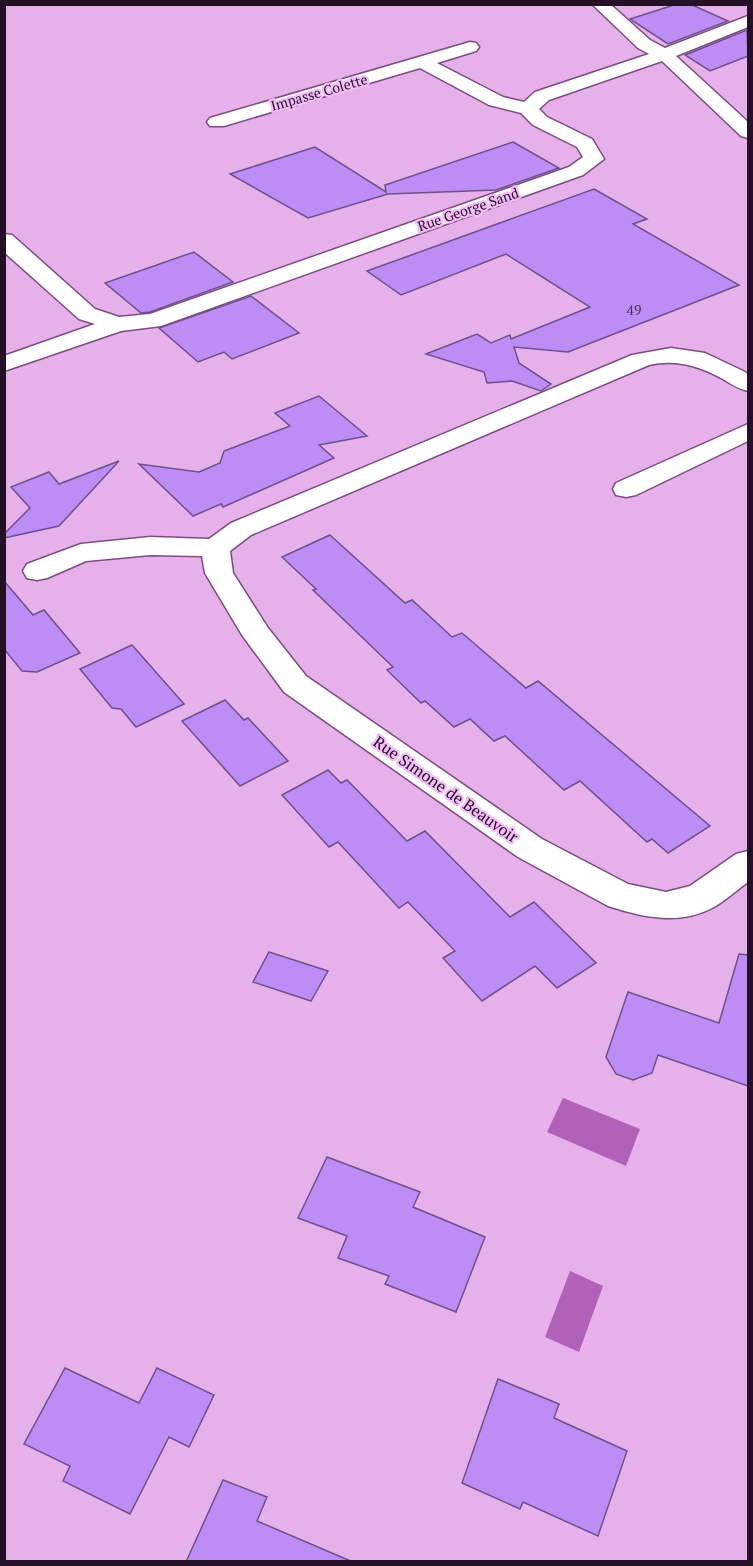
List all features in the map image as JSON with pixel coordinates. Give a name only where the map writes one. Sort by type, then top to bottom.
[{"type":"street","points":[[600,4],[644,44],[664,54],[748,132]]},
{"type":"street","points":[[422,62],[496,101],[528,109],[542,96],[664,54],[748,21]]},
{"type":"street","name":"Impasse Colette","points":[[217,122],[470,47]]},
{"type":"street","name":"Rue George Sand","points":[[4,364],[118,324],[153,321],[576,171],[594,159],[585,143],[540,121],[528,109]]},
{"type":"street","name":"Rue George Sand","points":[[4,240],[87,314],[118,324]]},
{"type":"street","points":[[37,571],[81,553],[108,549],[150,546],[215,548],[241,529],[641,360],[662,354],[685,354],[707,362],[748,384]]},
{"type":"street","points":[[626,489],[748,432]]},
{"type":"street","name":"Rue Simone de Beauvoir","points":[[215,548],[219,573],[257,635],[295,684],[530,848],[620,896],[666,906],[700,898],[748,864]]},
{"type":"shaded area","points":[[563,1098],[640,1129],[626,1166],[547,1132]]},
{"type":"shaded area","points":[[570,1271],[603,1286],[579,1352],[545,1337]]},
{"type":"building","points":[[677,4],[690,4],[728,21],[668,44],[630,19]]},
{"type":"building","points":[[747,30],[748,56],[710,71],[685,55]]},
{"type":"building","points":[[513,142],[559,168],[496,190],[388,194],[308,218],[230,174],[315,147],[386,192],[385,185]]},
{"type":"building","points":[[594,189],[647,219],[633,224],[739,285],[568,352],[514,347],[519,363],[551,384],[541,391],[512,381],[487,383],[484,372],[426,354],[477,334],[491,343],[510,335],[511,339],[590,307],[506,254],[401,295],[367,271]]},
{"type":"building","points":[[194,252],[233,282],[150,312],[141,313],[105,283]]},
{"type":"building","points":[[251,296],[299,333],[232,359],[224,352],[198,362],[159,328]]},
{"type":"building","points":[[319,396],[367,436],[319,445],[334,458],[223,507],[221,504],[193,516],[139,464],[199,472],[220,463],[224,451],[290,426],[275,413]]},
{"type":"building","points":[[119,461],[59,526],[4,538],[4,534],[30,508],[11,487],[49,472],[59,484]]},
{"type":"building","points":[[330,535],[405,603],[412,600],[452,637],[462,633],[526,688],[538,681],[710,826],[668,853],[652,839],[647,842],[580,781],[564,790],[505,736],[494,741],[470,719],[454,727],[425,701],[421,703],[387,670],[393,667],[282,557]]},
{"type":"building","points":[[4,581],[33,615],[44,610],[80,653],[37,672],[22,671],[4,649]]},
{"type":"building","points":[[132,645],[184,704],[136,727],[121,709],[112,708],[80,669]]},
{"type":"building","points":[[225,700],[244,720],[248,718],[288,761],[240,786],[182,721]]},
{"type":"building","points":[[328,770],[341,783],[347,780],[407,841],[425,831],[510,917],[534,902],[596,963],[557,988],[535,966],[482,1001],[443,958],[455,951],[408,902],[399,908],[338,842],[329,847],[282,795]]},
{"type":"building","points":[[269,952],[328,971],[311,1001],[253,982]]},
{"type":"building","points":[[739,954],[748,955],[748,1086],[658,1055],[652,1073],[633,1080],[616,1074],[606,1057],[628,992],[719,1023]]},
{"type":"building","points":[[327,1157],[420,1192],[413,1207],[485,1237],[456,1312],[385,1284],[389,1276],[338,1258],[347,1236],[298,1218]]},
{"type":"building","points":[[65,1368],[139,1403],[157,1368],[214,1395],[189,1447],[169,1437],[130,1514],[63,1481],[70,1466],[24,1444]]},
{"type":"building","points":[[498,1379],[559,1404],[554,1418],[627,1451],[598,1536],[523,1502],[520,1509],[462,1483]]},
{"type":"building","points":[[223,1480],[267,1497],[257,1521],[353,1562],[186,1562]]}]
